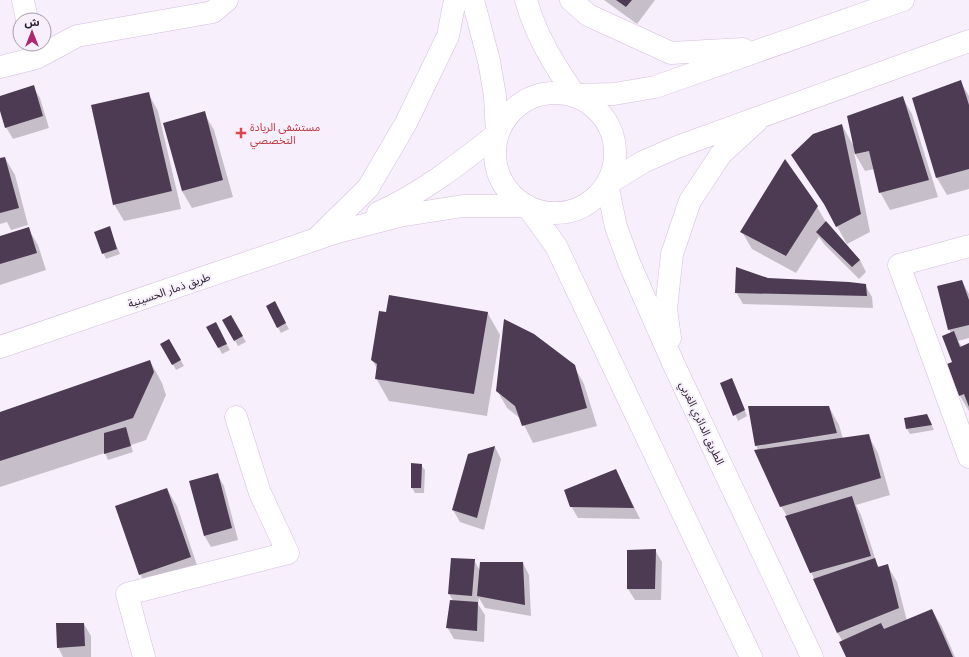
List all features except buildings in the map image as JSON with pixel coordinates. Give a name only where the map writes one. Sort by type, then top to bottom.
[{"type":"main road","points":[[23,0],[25,12]]},
{"type":"main road","points":[[52,45],[77,36],[214,12],[227,0]]},
{"type":"main road","points":[[315,240],[368,188],[406,123],[448,36],[455,0]]},
{"type":"main road","points":[[473,0],[489,61],[497,134],[494,155],[499,176],[510,193],[527,206],[556,246],[752,657]]},
{"type":"main road","points":[[337,232],[400,216],[463,206],[527,206],[544,212],[562,212],[580,208],[595,198],[607,184],[614,168],[616,150],[612,132],[604,116],[591,104],[574,95],[552,63],[537,32],[526,0]]},
{"type":"main road","points":[[571,0],[588,15],[671,53],[766,48]]},
{"type":"main road","points":[[337,232],[394,206],[448,173],[497,134],[506,117],[520,104],[536,95],[556,92],[574,95],[614,94],[654,87],[903,0]]},
{"type":"main road","points":[[607,184],[643,162],[677,147],[969,41]]},
{"type":"main road","points":[[0,67],[33,52]]},
{"type":"main road","points":[[674,365],[666,309],[674,246],[690,201],[721,154],[762,116]]},
{"type":"main road","name":"الطريق الدائري الغربي","points":[[607,184],[616,227],[630,265],[674,365],[812,657]]},
{"type":"main road","name":"طريق ذمار الحسينية","points":[[0,347],[337,232]]},
{"type":"main road","points":[[969,246],[898,265],[969,457]]},
{"type":"main road","points":[[144,657],[127,594],[288,553],[260,493],[236,417]]},
{"type":"place","name":"مستشفى الريادة التخصصي","points":[[241,133]]}]
